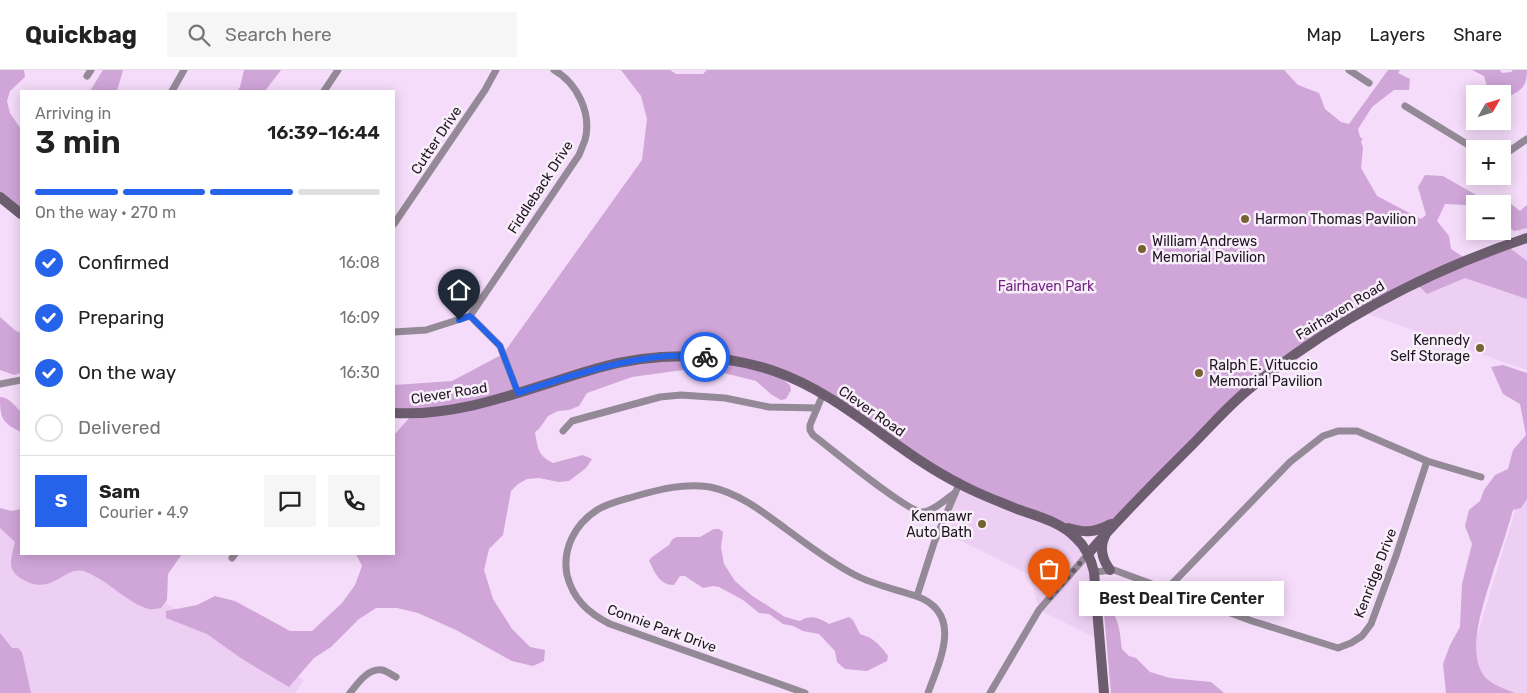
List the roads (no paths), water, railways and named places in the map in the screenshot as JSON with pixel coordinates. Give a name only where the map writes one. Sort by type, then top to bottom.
[{"type":"street","points":[[173,90],[184,70]]},
{"type":"street","points":[[325,90],[338,70]]},
{"type":"street","name":"Cutter Drive","points":[[395,223],[485,90],[496,70]]},
{"type":"street","name":"Fiddleback Drive","points":[[470,316],[579,155],[585,139],[586,121],[583,104],[577,91],[568,80],[554,70]]},
{"type":"street","points":[[1349,70],[1369,83]]},
{"type":"street","points":[[1405,106],[1466,143]]},
{"type":"street","points":[[1511,150],[1527,140]]},
{"type":"street","points":[[0,197],[20,213]]},
{"type":"street","name":"Fairhaven Road","points":[[1088,554],[1109,528],[1247,390],[1308,345],[1402,289],[1445,269],[1527,238]]},
{"type":"street","points":[[395,332],[426,330],[470,316],[500,346],[518,393]]},
{"type":"street","name":"Clever Road","points":[[395,413],[431,412],[460,408],[518,393],[600,367],[668,356],[717,357],[748,363],[776,372],[823,394],[957,489],[1057,525],[1076,537],[1088,554],[1094,572],[1104,693]]},
{"type":"street","points":[[0,384],[20,380]]},
{"type":"street","points":[[823,394],[810,425],[810,430],[862,474],[909,507],[921,512],[926,511],[957,489]]},
{"type":"street","points":[[563,431],[572,421],[653,399],[680,395],[725,398],[769,407],[817,408]]},
{"type":"street","points":[[1166,590],[1290,462],[1323,436],[1338,431],[1357,431],[1427,461],[1480,477]]},
{"type":"street","name":"Kenridge Drive","points":[[1094,572],[1110,570],[1252,621],[1338,648],[1362,636],[1371,624],[1396,556],[1427,461]]},
{"type":"street","name":"Connie Park Drive","points":[[805,693],[610,624],[591,613],[577,600],[566,568],[567,552],[571,538],[579,526],[588,516],[607,505],[659,489],[691,485],[712,488],[732,494],[749,503],[816,551],[856,576],[884,587],[917,596]]},
{"type":"street","points":[[928,693],[941,659],[946,636],[944,626],[935,607],[917,596],[934,543],[957,489]]},
{"type":"street","points":[[1057,525],[1089,532],[1101,529],[1118,519]]},
{"type":"street","points":[[1109,528],[1102,542],[1102,551],[1104,561],[1110,570]]},
{"type":"street","points":[[990,693],[1039,610],[1088,554]]},
{"type":"street","points":[[350,693],[365,675],[375,670],[383,670],[396,677]]},
{"type":"place","name":"Harmon Thomas Pavilion","points":[[1245,219]]},
{"type":"place","name":"William Andrews Memorial Pavilion","points":[[1142,249]]},
{"type":"place","name":"Kennedy Self Storage","points":[[1480,348]]},
{"type":"place","name":"Ralph E. Vituccio Memorial Pavilion","points":[[1199,373]]},
{"type":"place","name":"Kenmawr Auto Bath","points":[[982,524]]},
{"type":"place","name":"Best Deal Tire Center","points":[[1049,599]]},
{"type":"park label","name":"Fairhaven Park","points":[[1046,286]]}]
